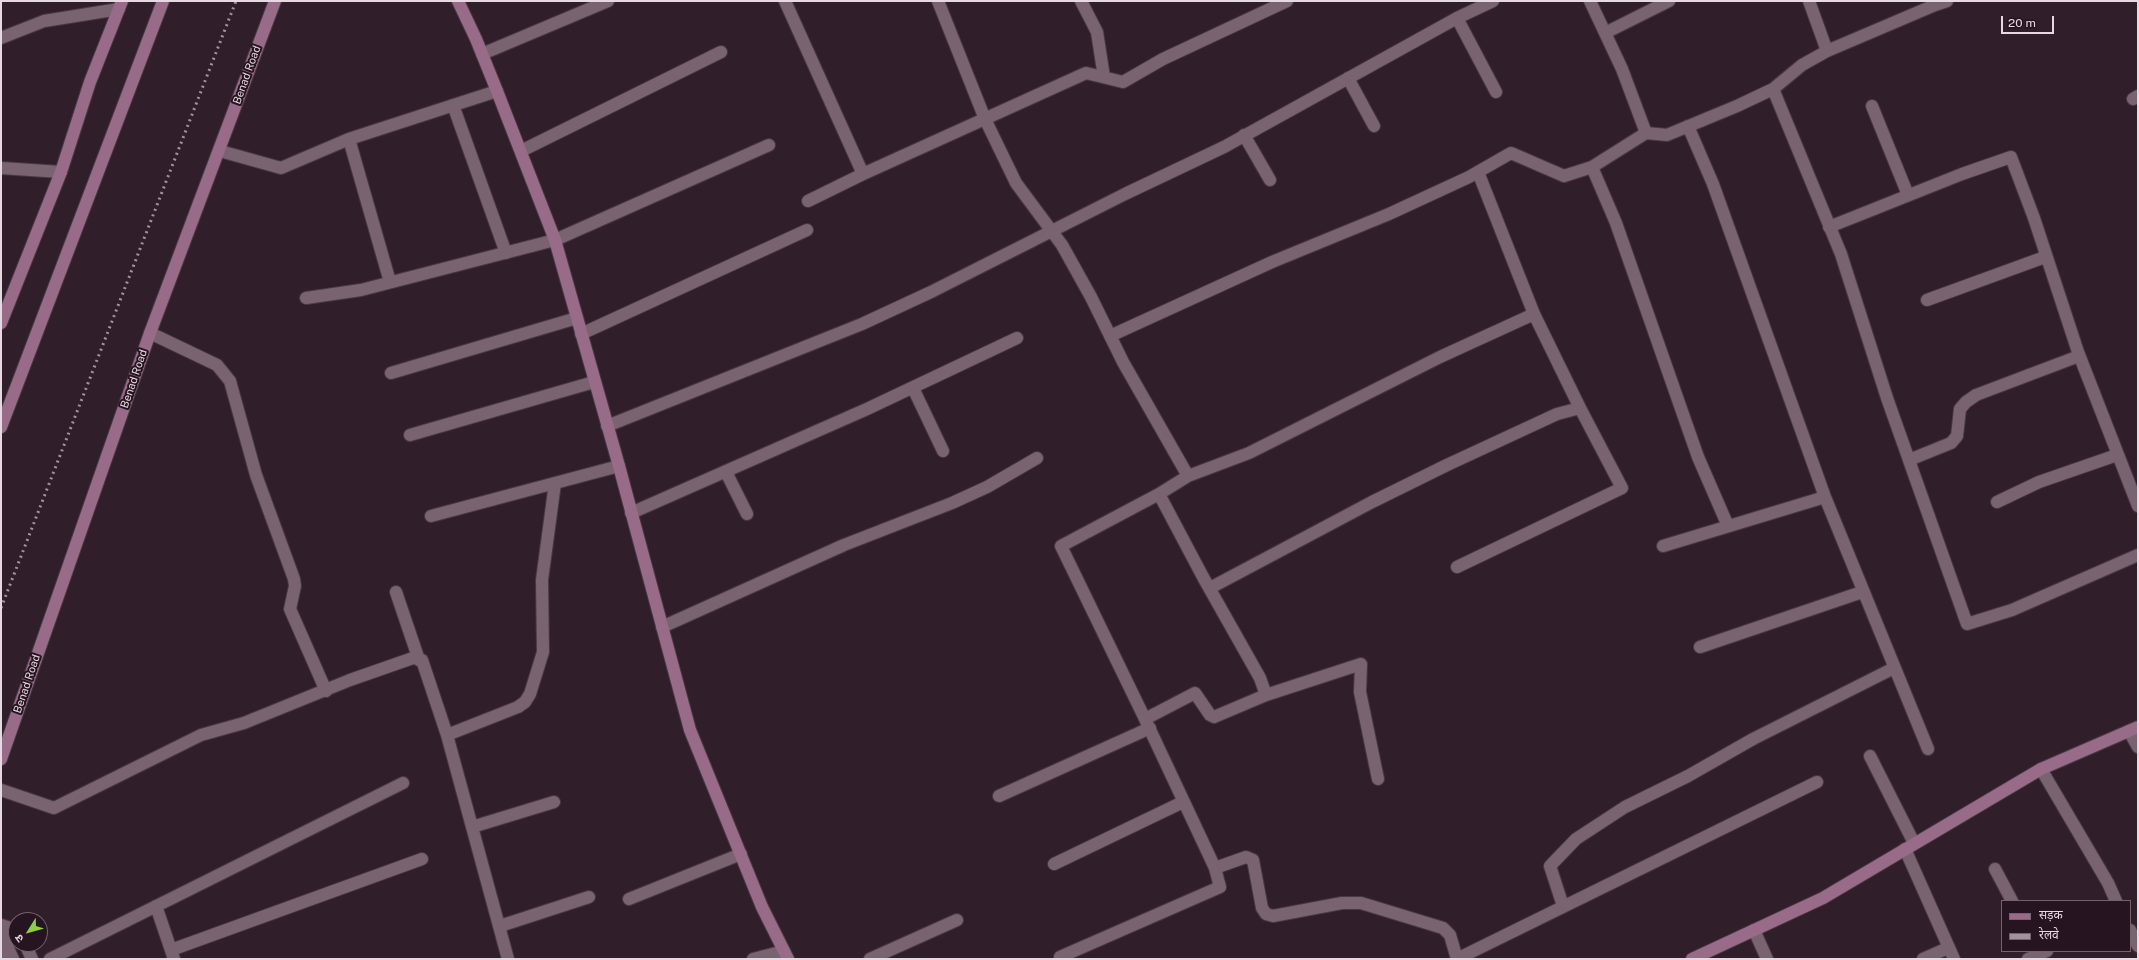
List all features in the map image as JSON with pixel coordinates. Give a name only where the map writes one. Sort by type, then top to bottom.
[{"type":"street","points":[[1,428],[163,1]]},
{"type":"street","name":"Benad Road","points":[[1,759],[150,333],[220,151],[275,1]]},
{"type":"street","points":[[458,1],[482,54],[555,240],[619,466],[690,730],[762,907],[786,955],[753,959]]},
{"type":"street","points":[[482,54],[608,1]]},
{"type":"street","points":[[785,1],[863,174]]},
{"type":"street","points":[[938,1],[985,119],[1016,182],[1062,245],[1088,291],[1123,362],[1188,476]]},
{"type":"street","points":[[1081,1],[1097,32],[1104,77]]},
{"type":"street","points":[[808,201],[863,174],[1086,73],[1123,82],[1163,59],[1287,1]]},
{"type":"street","points":[[607,426],[862,324],[1052,232],[1125,194],[1224,147],[1244,134],[1457,18],[1493,1]]},
{"type":"street","points":[[1590,1],[1622,69],[1646,133]]},
{"type":"street","points":[[1605,33],[1669,1]]},
{"type":"street","points":[[1809,1],[1827,51]]},
{"type":"street","points":[[1110,336],[1272,262],[1389,214],[1478,172],[1511,153],[1564,176],[1592,167],[1646,133],[1667,135],[1773,89],[1802,65],[1827,51],[1935,3],[1947,1]]},
{"type":"street","points":[[1,38],[44,21],[121,5]]},
{"type":"street","points":[[1,323],[61,172],[90,82],[121,5]]},
{"type":"street","points":[[1457,18],[1496,92]]},
{"type":"street","points":[[521,151],[721,52]]},
{"type":"street","points":[[1348,78],[1374,126]]},
{"type":"street","points":[[1773,89],[1809,172],[1829,227],[1841,254],[1909,460],[1967,624],[2012,610],[2138,555]]},
{"type":"street","points":[[220,151],[281,168],[349,138],[497,91]]},
{"type":"street","points":[[453,105],[506,253]]},
{"type":"street","points":[[1872,106],[1908,195]]},
{"type":"street","points":[[1688,126],[1713,184],[1825,497],[1862,592],[1928,749]]},
{"type":"street","points":[[1244,134],[1270,180]]},
{"type":"street","points":[[349,138],[390,282]]},
{"type":"street","points":[[306,298],[361,290],[555,240],[770,145]]},
{"type":"street","points":[[1829,227],[1908,195],[2011,157],[2034,218],[2045,257],[2079,356],[2138,506]]},
{"type":"street","points":[[1592,167],[1616,224],[1698,457],[1728,526]]},
{"type":"street","points":[[1,168],[61,172]]},
{"type":"street","points":[[1457,567],[1622,488],[1580,408],[1534,314],[1478,172]]},
{"type":"street","points":[[581,334],[807,230]]},
{"type":"street","points":[[1927,300],[2045,257]]},
{"type":"street","points":[[1060,957],[1220,887],[1215,868],[1061,546],[1159,494],[1188,476],[1249,453],[1440,357],[1534,314]]},
{"type":"street","points":[[391,373],[576,318]]},
{"type":"street","points":[[150,333],[217,365],[230,382],[256,475],[294,579],[295,586],[290,609],[326,691]]},
{"type":"street","points":[[631,513],[912,388],[1017,338]]},
{"type":"street","points":[[1909,460],[1951,443],[1958,436],[1960,410],[1966,402],[1976,395],[2079,356]]},
{"type":"street","points":[[410,435],[594,382]]},
{"type":"street","points":[[912,388],[943,451]]},
{"type":"street","points":[[1210,588],[1372,502],[1447,465],[1557,414],[1580,408]]},
{"type":"street","points":[[1997,502],[2039,482],[2118,455]]},
{"type":"street","points":[[662,627],[844,545],[966,497],[987,487],[1037,458]]},
{"type":"street","points":[[431,516],[619,466]]},
{"type":"street","points":[[726,472],[747,514]]},
{"type":"street","points":[[447,735],[518,707],[525,702],[530,694],[543,652],[542,580],[554,483]]},
{"type":"street","points":[[1159,494],[1260,678],[1266,695]]},
{"type":"street","points":[[1663,546],[1825,497]]},
{"type":"street","points":[[396,592],[419,660]]},
{"type":"street","points":[[1700,647],[1862,592]]},
{"type":"street","points":[[1,790],[54,808],[201,735],[244,723],[350,680],[413,658],[422,660],[447,735],[508,959]]},
{"type":"street","points":[[999,796],[1147,724],[1195,692],[1210,715],[1214,717],[1266,695],[1362,664],[1361,700],[1378,779]]},
{"type":"street","points":[[1563,906],[1550,866],[1576,839],[1625,807],[1688,776],[1753,739],[1894,668]]},
{"type":"street","points":[[1692,959],[1823,898],[2041,769],[2133,729],[2138,746]]},
{"type":"street","points":[[1870,756],[1909,846],[1948,948],[1954,959]]},
{"type":"street","points":[[2041,769],[2108,883],[2116,900]]},
{"type":"street","points":[[1215,868],[1246,857],[1253,860],[1262,908],[1266,914],[1273,916],[1342,903],[1361,904],[1443,928],[1450,935],[1457,959],[1817,782]]},
{"type":"street","points":[[50,959],[403,783]]},
{"type":"street","points":[[472,827],[554,802]]},
{"type":"street","points":[[1054,864],[1183,802]]},
{"type":"street","points":[[629,899],[741,854]]},
{"type":"street","points":[[156,906],[173,954],[422,859]]},
{"type":"street","points":[[1995,869],[2011,900]]},
{"type":"street","points":[[500,926],[589,897]]},
{"type":"street","points":[[870,959],[957,920]]},
{"type":"street","points":[[1754,930],[1767,959]]},
{"type":"street","points":[[2131,932],[2138,946]]},
{"type":"street","points":[[1,959],[4,938]]},
{"type":"street","points":[[4,938],[13,959]]},
{"type":"street","points":[[1923,959],[1948,948]]},
{"type":"railway","points":[[1,608],[236,1]]}]
